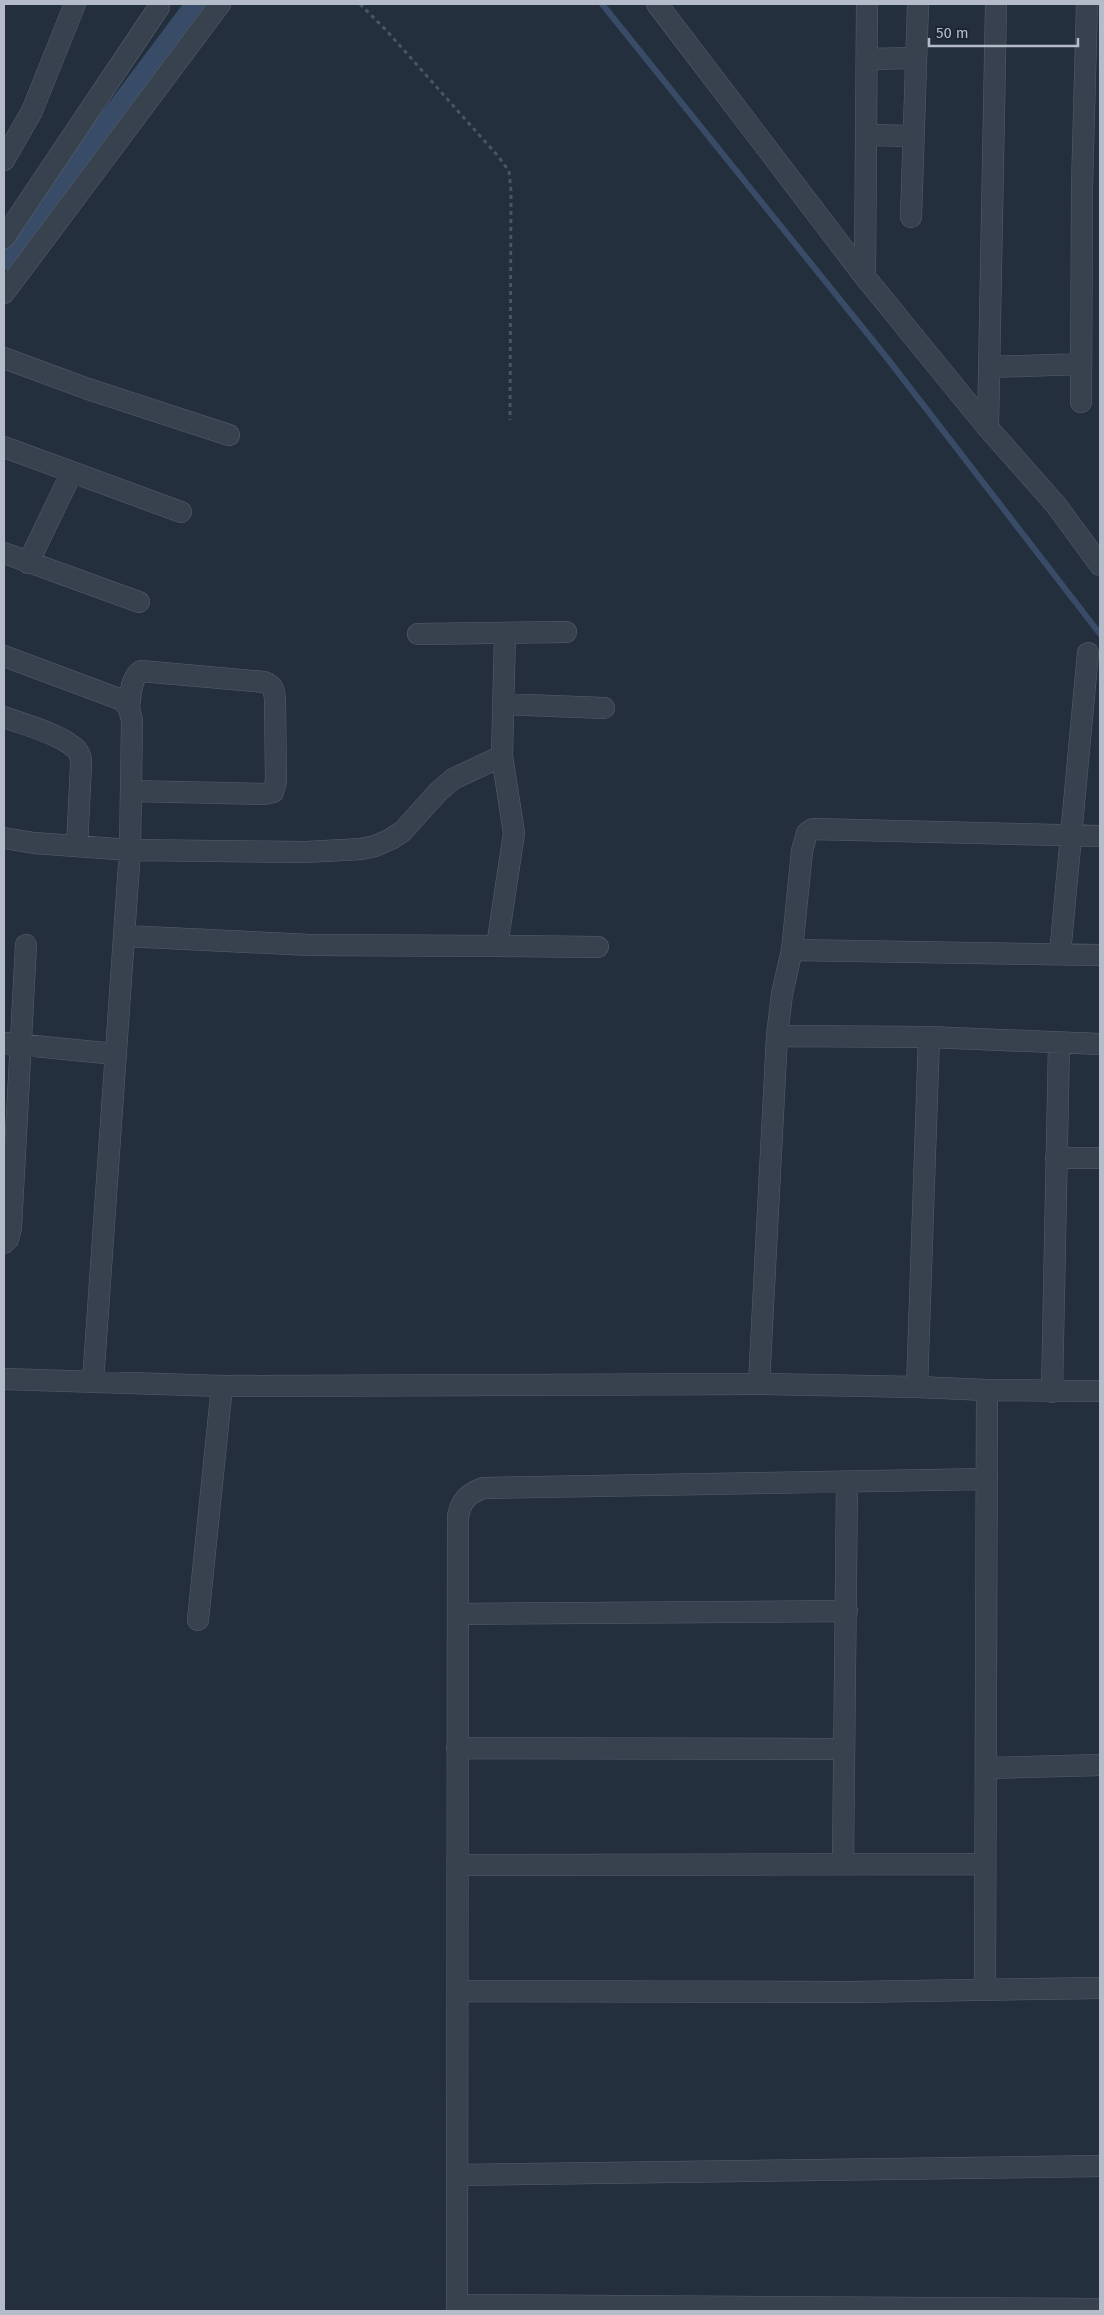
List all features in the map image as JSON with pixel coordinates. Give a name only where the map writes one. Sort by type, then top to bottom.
[{"type":"street","points":[[4,160],[32,111],[75,4]]},
{"type":"street","points":[[4,293],[220,4]]},
{"type":"street","points":[[657,4],[865,277],[988,428],[1056,506],[1100,565]]},
{"type":"street","points":[[865,277],[868,135],[867,4]]},
{"type":"street","points":[[911,217],[918,4]]},
{"type":"street","points":[[988,428],[996,4]]},
{"type":"street","points":[[1081,402],[1082,186],[1087,4]]},
{"type":"street","points":[[35,252],[4,238],[159,7]]},
{"type":"street","points":[[867,59],[916,58]]},
{"type":"street","points":[[868,135],[913,136]]},
{"type":"street","points":[[4,358],[88,389],[229,435]]},
{"type":"street","points":[[990,368],[1081,364]]},
{"type":"street","points":[[4,446],[181,512]]},
{"type":"street","points":[[28,563],[72,472]]},
{"type":"street","points":[[4,553],[139,602]]},
{"type":"street","points":[[418,634],[566,632]]},
{"type":"street","points":[[497,946],[514,833],[502,756],[505,633]]},
{"type":"street","points":[[1060,954],[1088,653]]},
{"type":"street","points":[[4,656],[108,694],[122,700],[129,708]]},
{"type":"street","points":[[93,1382],[125,936],[130,850],[132,721],[129,708],[135,674],[141,671],[264,682],[271,685],[274,690],[275,700],[276,781],[273,792],[264,794],[131,791]]},
{"type":"street","points":[[504,704],[604,708]]},
{"type":"street","points":[[4,717],[60,739],[77,750],[81,757],[76,846]]},
{"type":"street","points":[[4,838],[34,843],[130,850],[306,852],[375,846],[403,831],[438,792],[453,779],[502,756]]},
{"type":"street","points":[[760,1384],[777,1036],[782,994],[792,950],[802,851],[807,833],[813,829],[1100,836]]},
{"type":"street","points":[[125,936],[310,944],[598,946]]},
{"type":"street","points":[[4,1244],[8,1239],[11,1228],[13,1044],[26,945]]},
{"type":"street","points":[[792,950],[1100,955]]},
{"type":"street","points":[[777,1036],[929,1037],[1100,1044]]},
{"type":"street","points":[[917,1387],[929,1037]]},
{"type":"street","points":[[1052,1392],[1059,1043]]},
{"type":"street","points":[[13,1044],[116,1054]]},
{"type":"street","points":[[1056,1158],[1100,1158]]},
{"type":"street","points":[[4,1379],[222,1386],[760,1384],[1052,1392],[1100,1391]]},
{"type":"street","points":[[198,1620],[222,1386]]},
{"type":"street","points":[[985,1988],[987,1390]]},
{"type":"street","points":[[987,1479],[483,1488],[470,1494],[462,1501],[458,1516],[458,2308],[1100,2309]]},
{"type":"street","points":[[843,1864],[847,1482]]},
{"type":"street","points":[[458,1614],[847,1611]]},
{"type":"street","points":[[458,1748],[844,1749]]},
{"type":"street","points":[[986,1768],[1100,1766]]},
{"type":"street","points":[[458,1866],[985,1864]]},
{"type":"street","points":[[458,1991],[852,1992],[985,1988],[1100,1988]]},
{"type":"street","points":[[458,2175],[1100,2166]]},
{"type":"path","points":[[360,4],[400,45],[509,171],[511,191],[510,420]]},
{"type":"waterway","points":[[4,260],[196,4]]},
{"type":"waterway","points":[[602,4],[887,358],[1100,634]]}]
